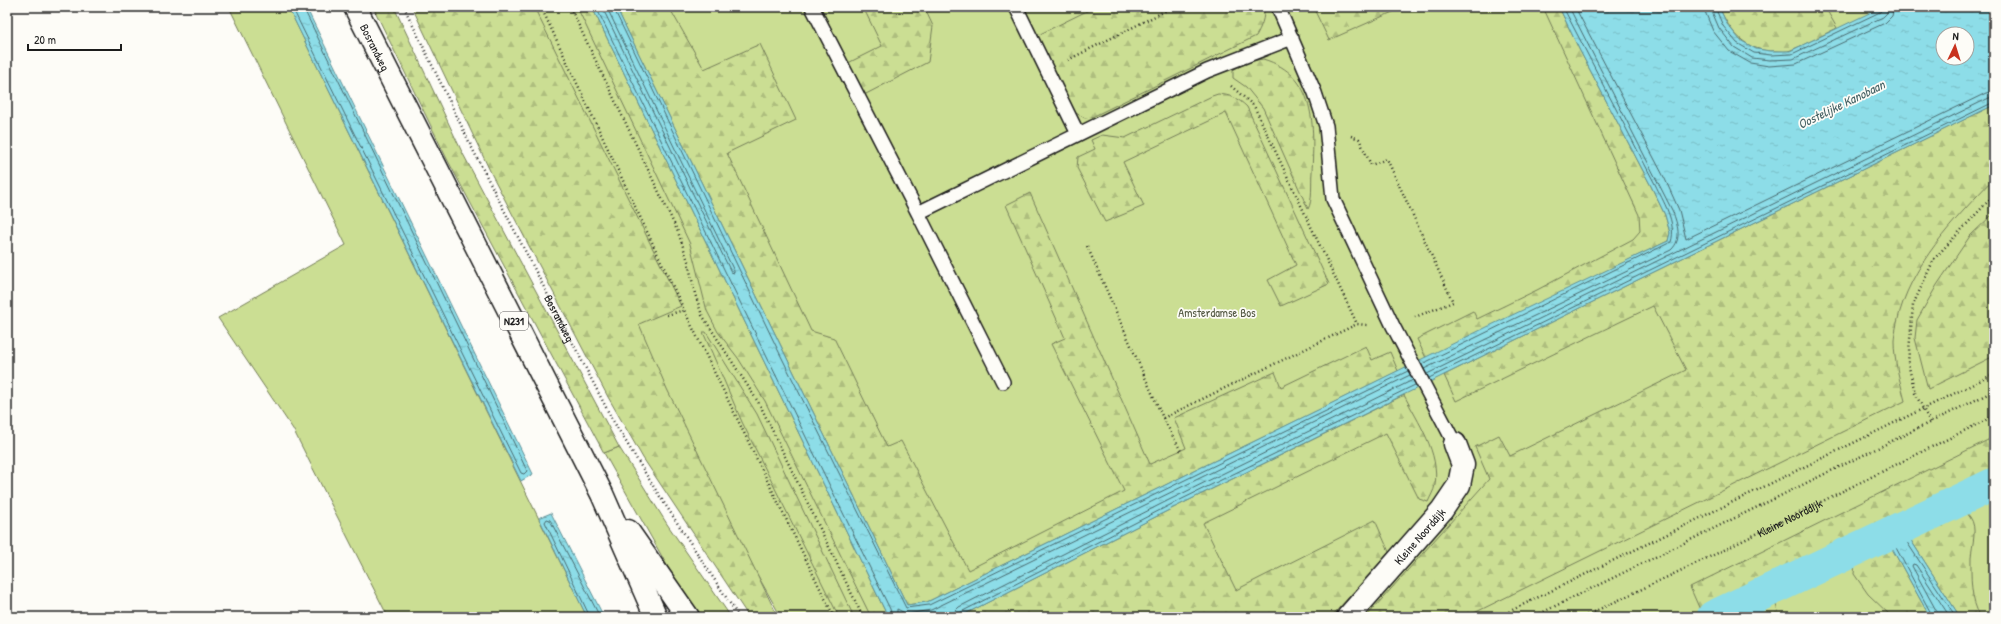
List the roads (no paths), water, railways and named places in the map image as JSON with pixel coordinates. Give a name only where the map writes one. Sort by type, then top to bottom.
[{"type":"main road","name":"Bosrandweg","points":[[355,7],[602,494],[656,617]]},
{"type":"main road","name":"Kleine Noorddijk","points":[[1348,617],[1442,510],[1459,485],[1463,465],[1455,444]]},
{"type":"main road","name":"Bosrandweg","points":[[602,494],[688,617]]},
{"type":"lane","points":[[812,7],[1003,382]]},
{"type":"lane","points":[[1016,7],[1078,134]]},
{"type":"lane","points":[[1278,7],[1315,93],[1326,126],[1333,199],[1393,326],[1455,444]]},
{"type":"lane","points":[[918,213],[1207,72],[1292,38]]},
{"type":"water","points":[[288,7],[306,7],[533,474],[521,481]]},
{"type":"water","name":"Oostelijke Kanobaan","points":[[592,7],[616,7],[907,605],[927,602],[1487,327],[1668,241],[1670,233],[1665,215],[1579,49],[1559,7],[1719,7],[1727,24],[1740,40],[1756,49],[1790,51],[1882,7],[1994,7],[1994,105],[1173,508],[959,617],[888,617]]},
{"type":"water","points":[[551,513],[604,617],[587,617],[539,518]]},
{"type":"water","points":[[1896,517],[1960,617],[1930,617],[1879,525]]},
{"type":"waterway","points":[[1713,617],[1994,484]]},
{"type":"park label","name":"Amsterdamse Bos","points":[[1217,312]]}]
